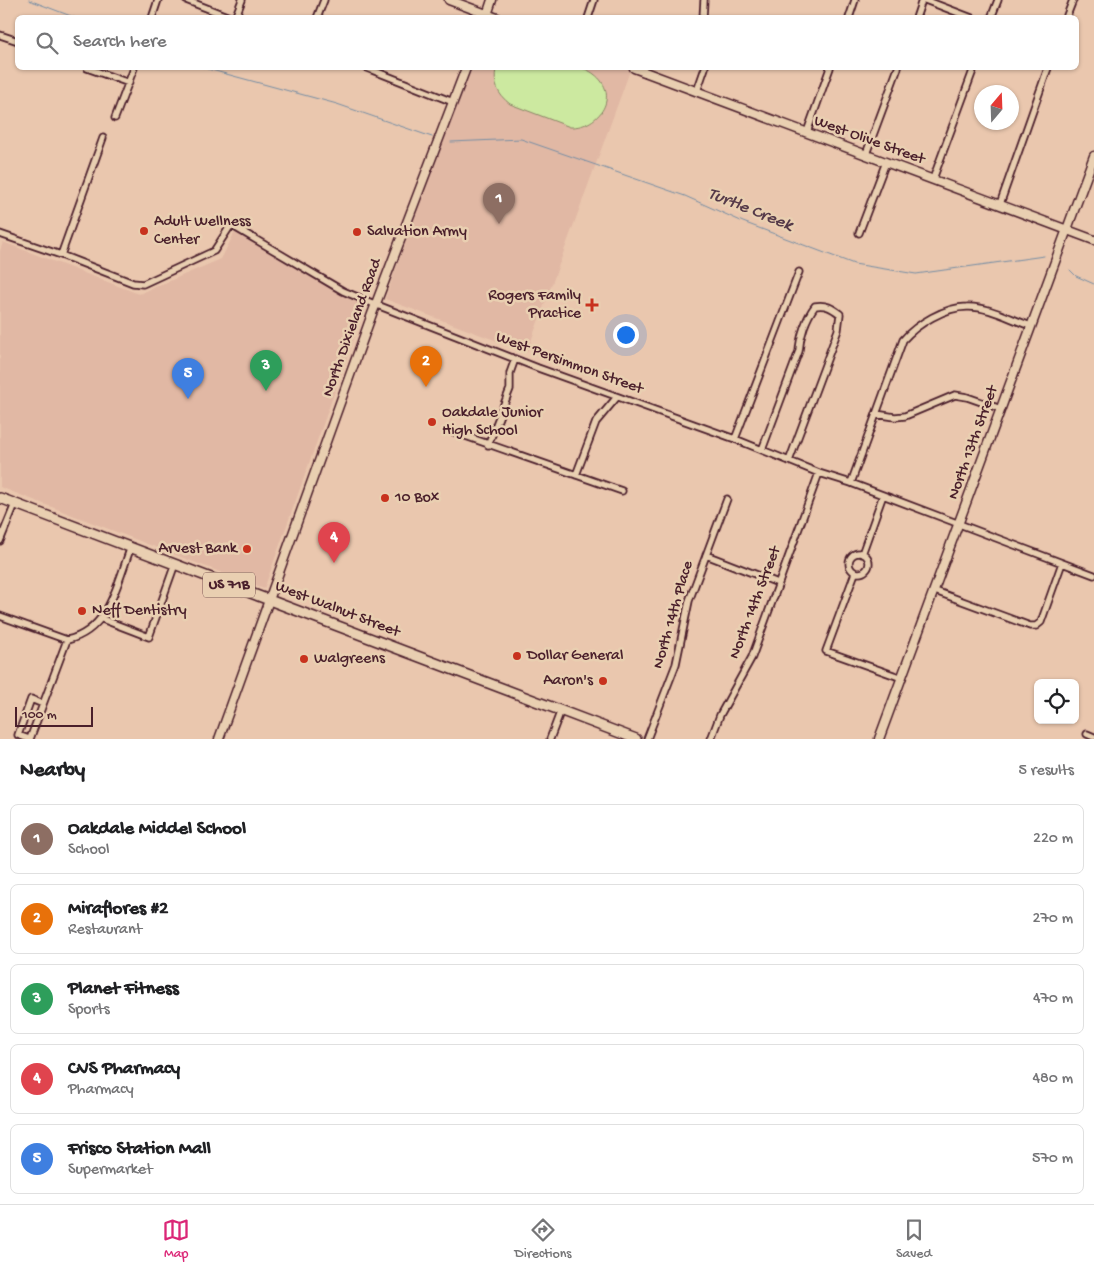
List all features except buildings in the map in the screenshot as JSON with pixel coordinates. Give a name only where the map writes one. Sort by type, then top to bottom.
[{"type":"main road","points":[[449,0],[485,15]]},
{"type":"main road","points":[[487,15],[492,0]]},
{"type":"main road","name":"North Dixieland Road","points":[[219,739],[376,304],[465,70]]},
{"type":"main road","name":"West Olive Street","points":[[640,70],[1094,240]]},
{"type":"main road","name":"North 13th Street","points":[[879,739],[1094,156]]},
{"type":"main road","name":"West Walnut Street","points":[[0,498],[636,739]]},
{"type":"street","points":[[153,15],[158,0]]},
{"type":"street","points":[[186,0],[226,15]]},
{"type":"street","points":[[235,15],[242,0]]},
{"type":"street","points":[[319,15],[324,0]]},
{"type":"street","points":[[589,15],[594,0]]},
{"type":"street","points":[[703,15],[704,0]]},
{"type":"street","points":[[850,15],[855,0]]},
{"type":"street","points":[[917,15],[924,0],[964,15]]},
{"type":"street","points":[[992,15],[998,0]]},
{"type":"street","points":[[1067,15],[1073,0]]},
{"type":"street","points":[[0,35],[15,40]]},
{"type":"street","points":[[92,70],[128,83]]},
{"type":"street","points":[[115,118],[133,70]]},
{"type":"street","points":[[381,70],[453,102]]},
{"type":"street","points":[[697,90],[704,70]]},
{"type":"street","points":[[807,132],[829,70]]},
{"type":"street","points":[[866,154],[897,70]]},
{"type":"street","points":[[934,179],[973,70]]},
{"type":"street","points":[[1000,204],[1047,70]]},
{"type":"street","points":[[0,234],[61,255],[102,138]]},
{"type":"street","points":[[859,233],[886,162]]},
{"type":"street","name":"West Persimmon Street","points":[[61,255],[133,283],[143,284],[214,251],[231,225],[344,291],[515,359],[735,439],[819,473],[851,483],[1094,576]]},
{"type":"street","points":[[735,439],[799,272]]},
{"type":"street","points":[[762,450],[799,351],[800,341],[810,312],[815,306],[822,305],[833,308],[840,314],[838,330],[789,461]]},
{"type":"street","points":[[851,483],[903,340],[911,330],[932,318],[966,307],[978,308],[1030,326]]},
{"type":"street","points":[[488,444],[510,389],[510,373],[515,359]]},
{"type":"street","points":[[876,414],[895,417],[905,416],[955,395],[967,397],[1001,409]]},
{"type":"street","points":[[576,475],[596,422],[616,397]]},
{"type":"street","points":[[454,432],[622,491]]},
{"type":"street","name":"North 14th Street","points":[[711,739],[720,715],[752,656],[819,473]]},
{"type":"street","points":[[862,554],[883,495]]},
{"type":"street","name":"North 14th Place","points":[[647,739],[676,664],[689,601],[727,499]]},
{"type":"street","points":[[0,541],[15,504]]},
{"type":"street","points":[[0,616],[67,640],[91,629],[102,619],[131,548]]},
{"type":"street","points":[[862,554],[868,559],[868,566],[862,573],[855,573],[849,566],[849,560],[854,555],[862,554]]},
{"type":"street","points":[[706,555],[778,583]]},
{"type":"street","points":[[934,590],[1030,626],[1036,626],[1041,622],[1062,563]]},
{"type":"street","points":[[102,619],[149,638],[175,564]]},
{"type":"street","points":[[855,573],[826,651],[902,678]]},
{"type":"street","points":[[43,704],[31,699],[18,735],[29,739],[43,704],[67,640]]},
{"type":"street","points":[[550,739],[561,710]]},
{"type":"street","points":[[1087,734],[1094,737]]},
{"type":"shaded area","points":[[467,70],[630,70],[527,352],[385,299]]},
{"type":"shaded area","points":[[235,232],[365,307],[264,589],[0,487],[0,251],[3,242],[139,294],[221,259]]},
{"type":"green space","points":[[496,70],[586,70],[594,74],[602,82],[606,91],[606,100],[598,116],[590,122],[581,126],[570,127],[510,104],[497,89]]},
{"type":"waterway","name":"Turtle Creek","points":[[29,0],[68,15]]},
{"type":"waterway","name":"Turtle Creek","points":[[211,70],[337,104],[432,137]]},
{"type":"waterway","name":"Turtle Creek","points":[[451,142],[521,139],[685,196],[743,222],[854,264],[916,274],[1044,256]]},
{"type":"waterway","name":"Turtle Creek","points":[[1070,270],[1076,276],[1094,284]]},
{"type":"place","name":"Oakdale Middel School","points":[[499,224]]},
{"type":"place","name":"Adult Wellness Center","points":[[144,231]]},
{"type":"place","name":"Salvation Army","points":[[357,232]]},
{"type":"place","name":"Rogers Family Practice","points":[[592,305]]},
{"type":"place","name":"Miraflores #2","points":[[426,387]]},
{"type":"place","name":"Planet Fitness","points":[[266,391]]},
{"type":"place","name":"Frisco Station Mall","points":[[188,399]]},
{"type":"place","name":"Oakdale Junior High School","points":[[432,422]]},
{"type":"place","name":"10 Box","points":[[385,498]]},
{"type":"place","name":"Arvest Bank","points":[[247,549]]},
{"type":"place","name":"CVS Pharmacy","points":[[334,563]]},
{"type":"place","name":"Neff Dentistry","points":[[82,611]]},
{"type":"place","name":"Dollar General","points":[[517,656]]},
{"type":"place","name":"Walgreens","points":[[304,659]]},
{"type":"place","name":"Aaron's","points":[[603,681]]}]
